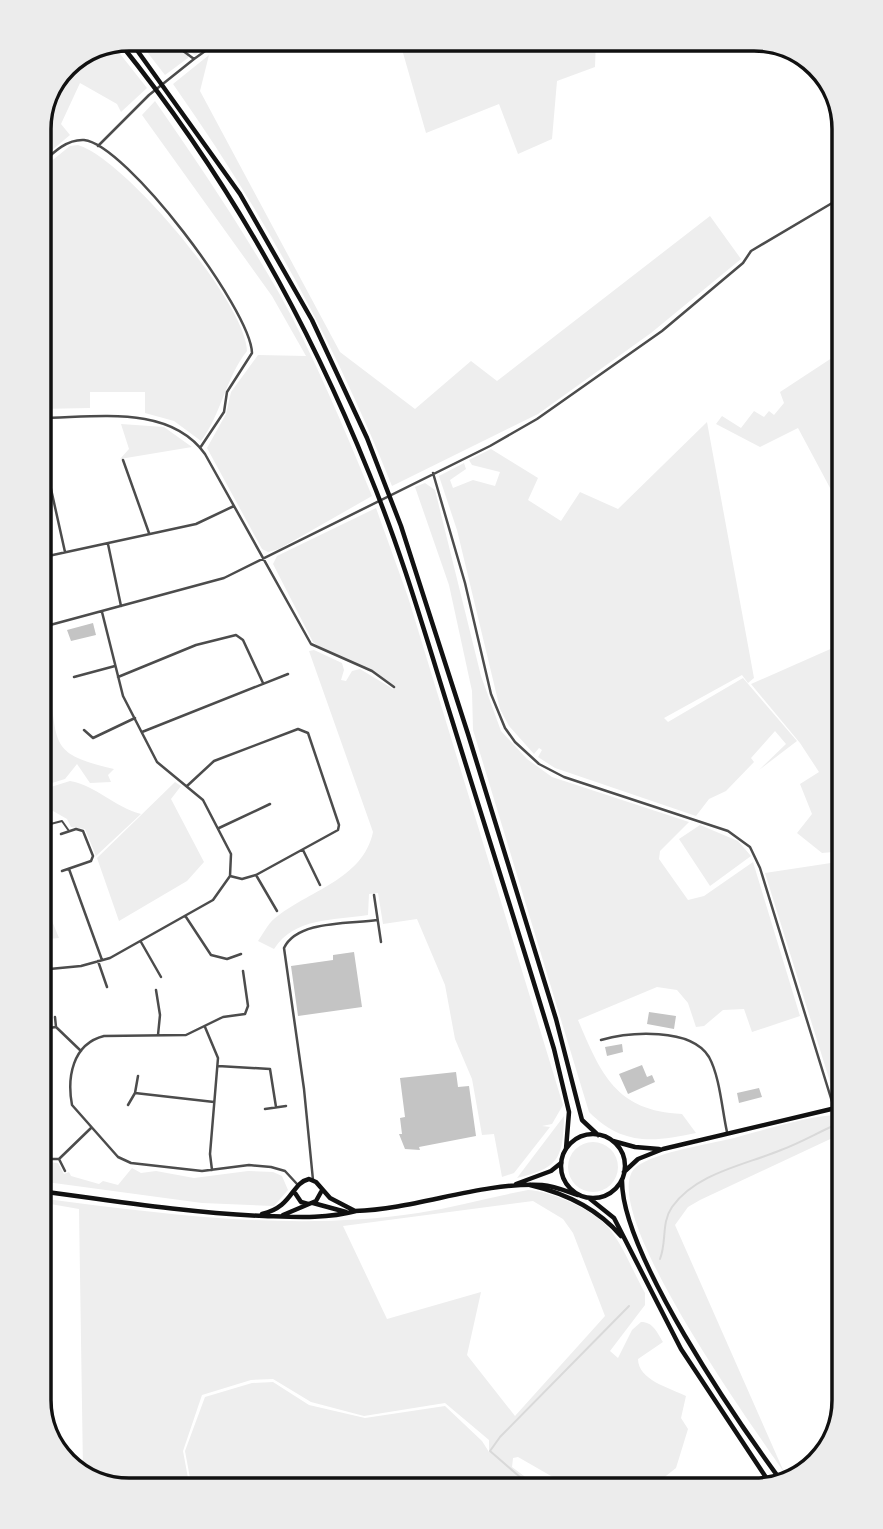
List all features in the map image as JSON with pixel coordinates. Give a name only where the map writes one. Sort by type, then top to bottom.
[{"type":"main road","points":[[125,51],[195,145],[273,270],[326,374],[369,471],[426,636],[554,1049],[569,1112],[566,1149],[561,1163],[564,1179],[578,1195]]},
{"type":"main road","points":[[139,51],[240,194],[312,320],[367,438],[401,526],[456,695],[556,1018],[582,1120],[598,1135],[609,1139],[635,1147],[663,1149]]},
{"type":"main road","points":[[589,1198],[607,1195],[621,1180],[624,1172],[638,1159],[663,1149],[832,1109]]},
{"type":"main road","points":[[566,1149],[580,1137],[598,1135]]},
{"type":"main road","points":[[609,1139],[622,1153],[624,1172]]},
{"type":"main road","points":[[509,1186],[551,1171],[561,1163]]},
{"type":"main road","points":[[256,1215],[275,1211],[304,1179],[313,1180],[321,1191],[356,1211]]},
{"type":"main road","points":[[621,1180],[627,1215],[640,1250],[659,1286],[707,1371],[777,1475]]},
{"type":"main road","points":[[530,1185],[557,1193],[596,1212],[624,1240]]},
{"type":"main road","points":[[295,1192],[301,1202],[341,1212],[410,1205],[509,1186],[549,1186],[589,1198],[609,1212],[691,1365],[766,1477]]},
{"type":"main road","points":[[273,1216],[295,1212],[319,1198],[321,1191]]},
{"type":"main road","points":[[51,1193],[181,1210],[256,1215],[336,1216],[356,1211]]},
{"type":"street","points":[[184,51],[194,59]]},
{"type":"street","points":[[98,146],[205,51]]},
{"type":"street","points":[[51,156],[69,142],[86,141],[98,146],[153,195],[219,283],[250,340],[252,353],[227,392],[224,412],[200,448]]},
{"type":"street","points":[[51,625],[208,585],[265,559],[537,419],[662,331],[743,262],[751,251],[832,204]]},
{"type":"street","points":[[51,418],[156,419],[175,427],[200,448],[314,647],[372,671],[394,687]]},
{"type":"street","points":[[123,460],[150,534]]},
{"type":"street","points":[[433,473],[462,570],[491,694],[505,728],[527,754],[553,772],[728,831],[750,847],[760,868],[832,1102]]},
{"type":"street","points":[[51,489],[65,552]]},
{"type":"street","points":[[51,555],[196,524],[234,506]]},
{"type":"street","points":[[107,543],[121,606]]},
{"type":"street","points":[[51,969],[77,967],[100,961],[141,942],[218,895],[230,876],[232,854],[203,800],[157,762],[123,696],[102,611]]},
{"type":"street","points":[[118,677],[195,645],[236,635],[243,640],[263,683]]},
{"type":"street","points":[[74,677],[115,666]]},
{"type":"street","points":[[142,732],[288,674]]},
{"type":"street","points":[[84,730],[93,738],[135,718]]},
{"type":"street","points":[[187,786],[214,761],[304,730],[308,733],[339,825],[336,832],[256,875],[242,879],[230,876]]},
{"type":"street","points":[[219,829],[270,804]]},
{"type":"street","points":[[61,834],[79,829],[86,833],[93,856],[91,861],[62,871]]},
{"type":"street","points":[[303,850],[320,885]]},
{"type":"street","points":[[68,869],[107,987]]},
{"type":"street","points":[[256,875],[277,911]]},
{"type":"street","points":[[374,895],[381,942]]},
{"type":"street","points":[[186,916],[211,955],[227,958],[241,954]]},
{"type":"street","points":[[313,1180],[304,1089],[284,948],[290,939],[303,930],[377,920]]},
{"type":"street","points":[[141,942],[161,977]]},
{"type":"street","points":[[243,971],[247,1010],[223,1017],[187,1035],[104,1036],[81,1051],[71,1067],[71,1101],[76,1112],[118,1157],[131,1163],[212,1170],[249,1165],[280,1168],[298,1184]]},
{"type":"street","points":[[156,990],[160,1015],[158,1036]]},
{"type":"street","points":[[55,1017],[56,1027],[81,1051]]},
{"type":"street","points":[[51,1028],[56,1027]]},
{"type":"street","points":[[205,1027],[218,1054],[209,1154],[212,1170]]},
{"type":"street","points":[[601,1040],[643,1033],[670,1037],[698,1047],[710,1059],[727,1135]]},
{"type":"street","points":[[218,1066],[270,1069],[276,1107]]},
{"type":"street","points":[[128,1105],[135,1093],[138,1076]]},
{"type":"street","points":[[135,1093],[214,1102]]},
{"type":"street","points":[[265,1109],[286,1106]]},
{"type":"street","points":[[51,1159],[59,1159],[91,1128]]},
{"type":"street","points":[[59,1159],[65,1171]]},
{"type":"lane","points":[[51,824],[62,821],[69,831]]},
{"type":"shaded area","points":[[146,51],[183,51],[188,54],[188,58],[165,75]]},
{"type":"shaded area","points":[[402,51],[596,51],[595,67],[557,81],[552,139],[518,154],[499,104],[426,133]]},
{"type":"shaded area","points":[[118,52],[147,88],[121,112],[117,104],[80,83],[61,124],[70,135],[51,151],[53,109],[64,85],[85,64]]},
{"type":"shaded area","points":[[209,55],[200,91],[340,352],[415,409],[471,361],[497,381],[710,216],[741,259],[651,333],[538,414],[392,486],[346,381],[294,279],[237,180],[173,84]]},
{"type":"shaded area","points":[[155,101],[250,244],[279,293],[317,368],[372,496],[279,549],[268,552],[262,549],[207,448],[226,414],[231,392],[258,355],[306,356],[272,296],[142,115]]},
{"type":"shaded area","points":[[78,145],[99,156],[152,204],[205,268],[227,301],[241,329],[247,351],[233,373],[214,419],[201,441],[174,421],[145,413],[145,392],[90,392],[90,408],[51,409],[51,161],[70,146]]},
{"type":"shaded area","points":[[832,358],[832,492],[798,428],[760,447],[716,424],[722,416],[741,428],[754,411],[764,417],[769,411],[774,415],[784,403],[780,392]]},
{"type":"shaded area","points":[[707,422],[754,678],[748,683],[742,675],[664,718],[668,722],[743,678],[797,741],[759,770],[786,744],[775,731],[751,758],[754,762],[726,791],[709,799],[696,816],[555,768],[538,757],[542,750],[539,748],[534,754],[509,726],[500,709],[457,530],[439,476],[464,463],[466,469],[450,480],[453,488],[473,480],[495,486],[500,472],[472,465],[469,460],[491,449],[538,478],[528,500],[561,521],[580,492],[618,509]]},
{"type":"shaded area","points":[[121,424],[164,427],[192,447],[120,459],[129,449]]},
{"type":"shaded area","points":[[425,483],[435,490],[481,676],[501,731],[527,759],[552,777],[689,822],[660,851],[659,859],[688,900],[704,896],[753,862],[800,1016],[752,1032],[744,1009],[723,1010],[704,1026],[696,1027],[688,1003],[677,990],[657,987],[578,1020],[595,1057],[614,1086],[641,1106],[682,1114],[696,1133],[639,1139],[614,1131],[589,1112],[473,730],[472,691],[449,585],[415,487]]},
{"type":"shaded area","points":[[376,508],[408,597],[563,1105],[552,1124],[542,1126],[550,1127],[514,1173],[502,1177],[494,1134],[482,1135],[472,1079],[455,1039],[445,985],[417,919],[383,924],[378,893],[369,894],[368,915],[303,926],[292,931],[274,949],[258,941],[274,919],[332,883],[358,862],[373,832],[309,651],[314,650],[342,663],[344,670],[341,680],[346,681],[352,671],[360,669],[393,689],[395,687],[313,642],[273,564],[277,556]]},
{"type":"shaded area","points":[[832,648],[832,852],[822,853],[797,833],[812,814],[800,784],[819,772],[800,743],[751,684]]},
{"type":"shaded area","points":[[51,698],[56,734],[67,752],[93,764],[114,769],[108,775],[111,782],[90,783],[77,764],[65,779],[51,783]]},
{"type":"shaded area","points":[[70,781],[80,784],[122,807],[141,814],[96,856],[85,829],[71,827],[67,819],[51,810],[51,787]]},
{"type":"shaded area","points":[[175,782],[181,786],[171,799],[204,862],[187,881],[119,921],[97,858]]},
{"type":"shaded area","points":[[700,825],[738,841],[751,856],[710,886],[679,839]]},
{"type":"shaded area","points":[[832,863],[832,1086],[831,1085],[765,873]]},
{"type":"shaded area","points":[[51,918],[59,938],[51,939]]},
{"type":"shaded area","points":[[832,1115],[832,1138],[700,1200],[688,1207],[675,1225],[784,1472],[714,1369],[658,1273],[638,1229],[629,1193],[634,1169],[651,1159],[800,1120]]},
{"type":"shaded area","points":[[564,1116],[562,1143],[556,1160],[542,1170],[517,1178]]},
{"type":"shaded area","points":[[593,1142],[611,1149],[618,1167],[611,1185],[593,1192],[575,1185],[568,1167],[575,1149]]},
{"type":"shaded area","points":[[51,1162],[58,1163],[64,1174],[69,1172],[71,1176],[99,1184],[103,1181],[118,1185],[132,1168],[141,1173],[156,1171],[194,1178],[248,1171],[273,1172],[282,1176],[288,1190],[274,1206],[202,1203],[51,1183]]},
{"type":"shaded area","points":[[528,1190],[537,1191],[559,1197],[581,1208],[607,1226],[618,1241],[645,1293],[645,1305],[610,1351],[618,1358],[632,1330],[641,1322],[654,1328],[663,1342],[638,1359],[643,1373],[649,1378],[686,1396],[681,1418],[688,1429],[676,1468],[663,1478],[555,1478],[518,1457],[513,1458],[512,1467],[527,1478],[190,1478],[185,1451],[205,1397],[252,1383],[273,1382],[309,1405],[365,1418],[445,1406],[482,1441],[489,1452],[489,1440],[445,1403],[364,1416],[311,1402],[273,1379],[251,1380],[202,1395],[183,1451],[188,1478],[114,1477],[83,1463],[79,1209],[51,1204],[51,1200],[180,1215],[276,1221],[371,1218],[446,1208]],"holes":[[[533,1201],[563,1219],[573,1233],[605,1316],[515,1416],[467,1355],[481,1292],[387,1319],[343,1226]]]},
{"type":"building","points":[[93,623],[96,635],[71,641],[67,630]]},
{"type":"building","points":[[354,952],[362,1007],[298,1016],[291,966],[333,960],[333,955]]},
{"type":"building","points":[[649,1012],[676,1016],[674,1029],[647,1024]]},
{"type":"building","points":[[622,1044],[623,1052],[607,1056],[605,1047]]},
{"type":"building","points":[[642,1065],[647,1077],[652,1075],[655,1082],[628,1094],[619,1074]]},
{"type":"building","points":[[456,1072],[458,1087],[469,1086],[476,1136],[419,1147],[420,1150],[405,1149],[399,1134],[402,1134],[400,1118],[405,1117],[400,1078]]},
{"type":"building","points":[[759,1088],[762,1097],[739,1103],[737,1093]]},
{"type":"waterway","points":[[660,1259],[669,1213],[682,1195],[722,1171],[788,1147],[832,1126]]},
{"type":"waterway","points":[[521,1478],[490,1451],[500,1437],[629,1306]]}]
